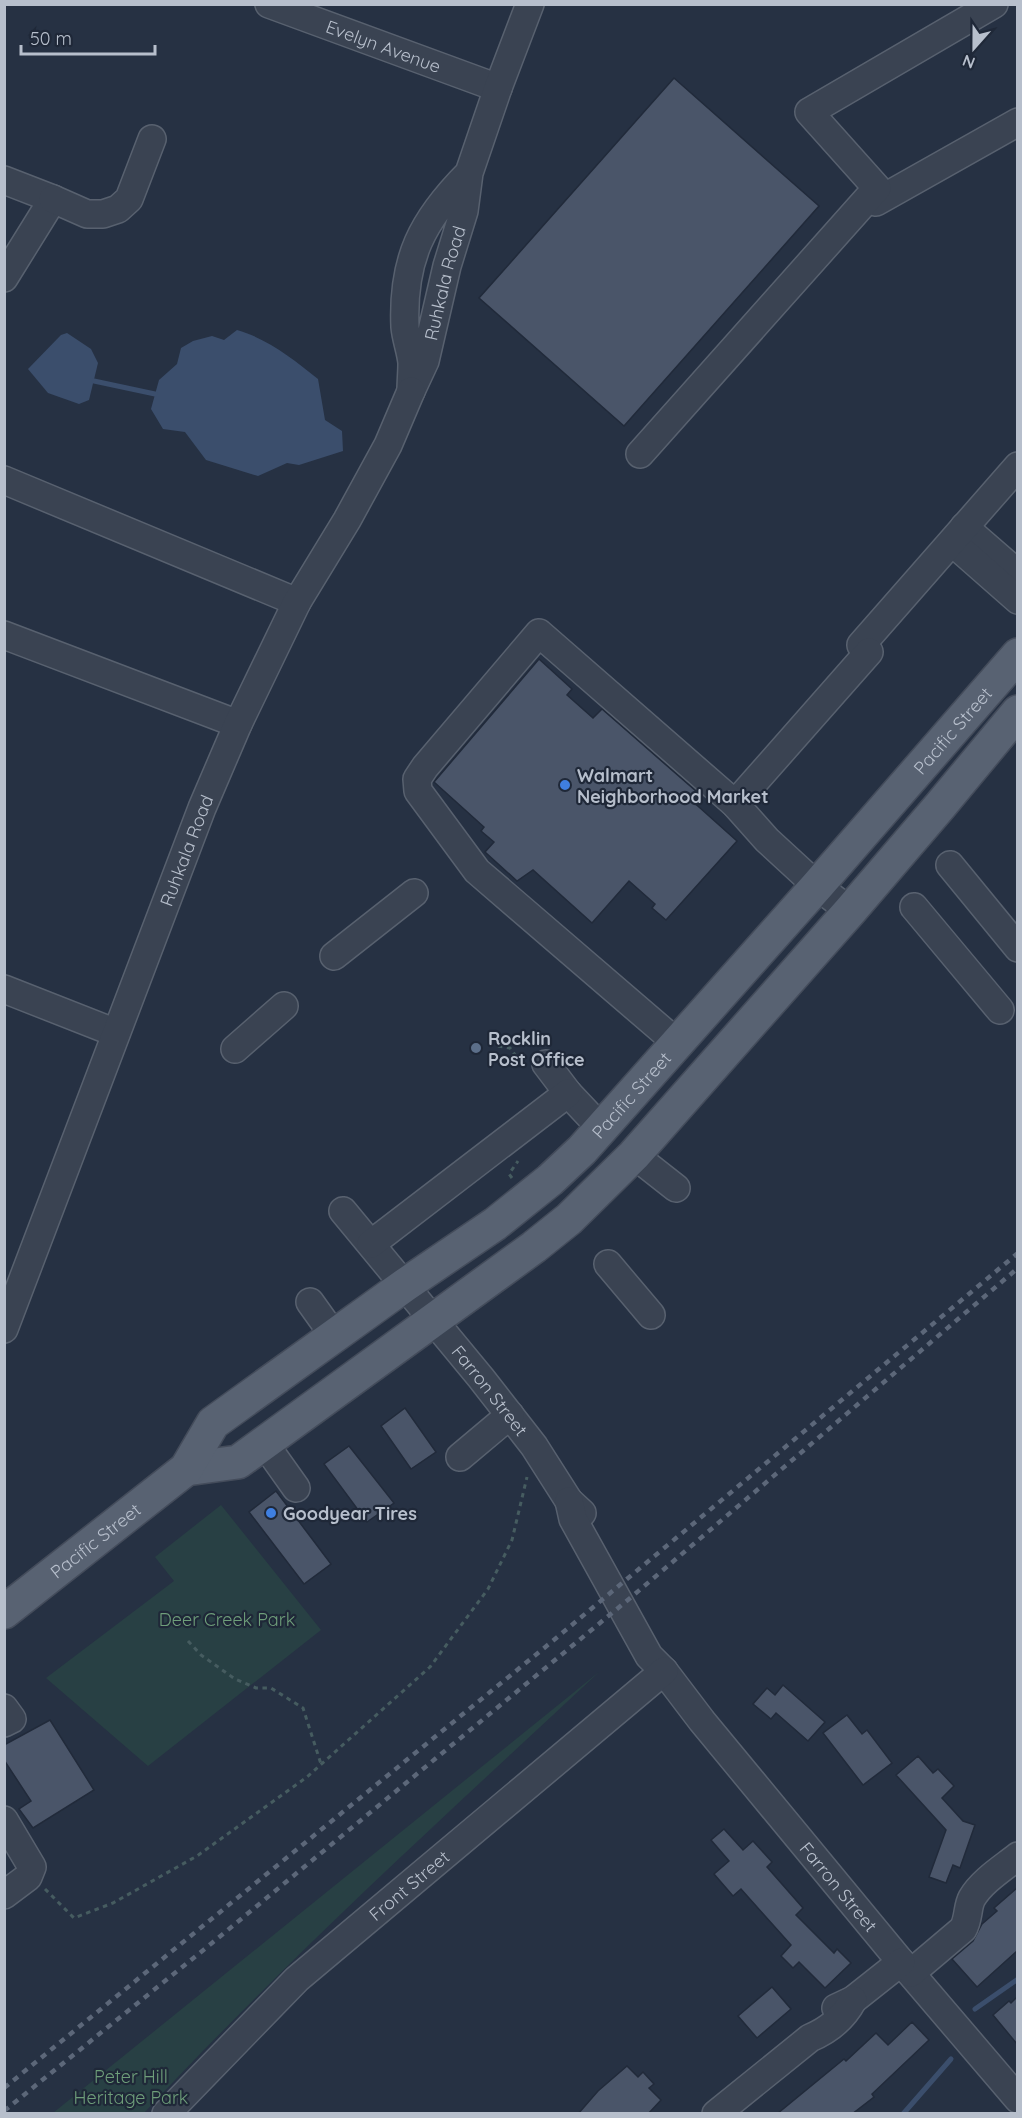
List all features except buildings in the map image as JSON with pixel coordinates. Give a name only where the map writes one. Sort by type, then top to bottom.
[{"type":"main road","name":"Pacific Street","points":[[4,1612],[186,1469],[213,1423],[405,1285],[495,1224],[550,1180],[601,1128],[817,886],[1017,655]]},
{"type":"main road","points":[[995,737],[1000,708],[1017,686]]},
{"type":"main road","name":"Pacific Street","points":[[186,1469],[238,1462],[569,1219],[634,1155],[850,911],[1017,712]]},
{"type":"street","name":"Evelyn Avenue","points":[[269,4],[498,88]]},
{"type":"street","name":"Ruhkala Road","points":[[4,1329],[202,808],[238,724],[297,602],[347,520],[388,445],[425,361],[447,266],[464,211],[469,174],[530,4]]},
{"type":"street","points":[[640,454],[877,188],[809,111],[994,4]]},
{"type":"street","points":[[876,202],[1017,122]]},
{"type":"street","points":[[4,180],[87,214],[103,214],[118,209],[129,199],[152,139]]},
{"type":"street","name":"Ruhkala Road","points":[[411,391],[412,362],[405,320],[405,287],[409,265],[435,211],[469,174]]},
{"type":"street","points":[[4,278],[53,199]]},
{"type":"street","points":[[735,804],[1017,466]]},
{"type":"street","points":[[4,480],[297,602]]},
{"type":"street","points":[[958,534],[1017,574]]},
{"type":"street","points":[[958,534],[1017,600]]},
{"type":"street","points":[[677,1043],[477,871],[418,791],[417,779],[425,767],[539,633],[735,804],[767,840],[817,886],[850,911]]},
{"type":"street","points":[[4,635],[238,724]]},
{"type":"street","points":[[950,865],[1017,948]]},
{"type":"street","points":[[334,956],[414,893]]},
{"type":"street","points":[[914,907],[1000,1011]]},
{"type":"street","points":[[4,989],[116,1033]]},
{"type":"street","points":[[235,1049],[284,1006]]},
{"type":"street","points":[[546,1064],[568,1094],[601,1128]]},
{"type":"street","points":[[371,1244],[568,1094]]},
{"type":"street","points":[[634,1155],[676,1188]]},
{"type":"street","name":"Farron Street","points":[[343,1211],[510,1415],[569,1501],[583,1514],[658,1650],[664,1671],[702,1721],[1017,2098]]},
{"type":"street","points":[[608,1264],[651,1315]]},
{"type":"street","points":[[310,1302],[335,1337]]},
{"type":"street","points":[[460,1457],[510,1415]]},
{"type":"street","points":[[264,1443],[296,1488]]},
{"type":"street","name":"Front Street","points":[[166,2114],[297,1978],[664,1671]]},
{"type":"street","points":[[4,1708],[12,1719],[4,1723]]},
{"type":"street","points":[[4,1820],[32,1867],[28,1877],[4,1895]]},
{"type":"street","points":[[716,2114],[810,2037],[817,2024],[839,2006],[853,2000],[963,1929],[970,1903],[975,1894],[1017,1856]]},
{"type":"path","points":[[30,1873],[74,1918],[113,1903],[198,1856],[307,1777],[430,1667],[488,1589],[512,1540],[523,1489],[529,1473],[540,1456]]},
{"type":"path","points":[[188,1641],[201,1655],[235,1679],[256,1688],[271,1688],[303,1708],[321,1764]]},
{"type":"green space","name":"Deer Creek Park","points":[[221,1505],[321,1630],[148,1766],[46,1678],[174,1581],[155,1557]]},
{"type":"green space","name":"Peter Hill Heritage Park","points":[[599,1672],[310,1944],[144,2113],[53,2113]]},
{"type":"water","points":[[237,330],[270,344],[318,379],[325,420],[342,431],[343,451],[299,465],[287,463],[258,476],[206,460],[185,432],[163,429],[151,409],[159,380],[177,364],[181,348],[193,341],[212,336],[224,340]]},
{"type":"water","points":[[67,333],[91,349],[98,363],[89,400],[79,404],[48,393],[28,369],[61,335]]},
{"type":"waterway","points":[[94,381],[155,394]]},
{"type":"waterway","points":[[975,2009],[1018,1979]]},
{"type":"waterway","points":[[903,2114],[951,2059]]},
{"type":"railway","points":[[4,2088],[549,1644],[1018,1253]]},
{"type":"railway","points":[[4,2111],[212,1943],[629,1599],[1018,1268]]},
{"type":"place","name":"Walmart Neighborhood Market","points":[[565,785]]},
{"type":"place","name":"Rocklin Post Office","points":[[476,1048]]},
{"type":"place","name":"Goodyear Tires","points":[[271,1513]]}]
